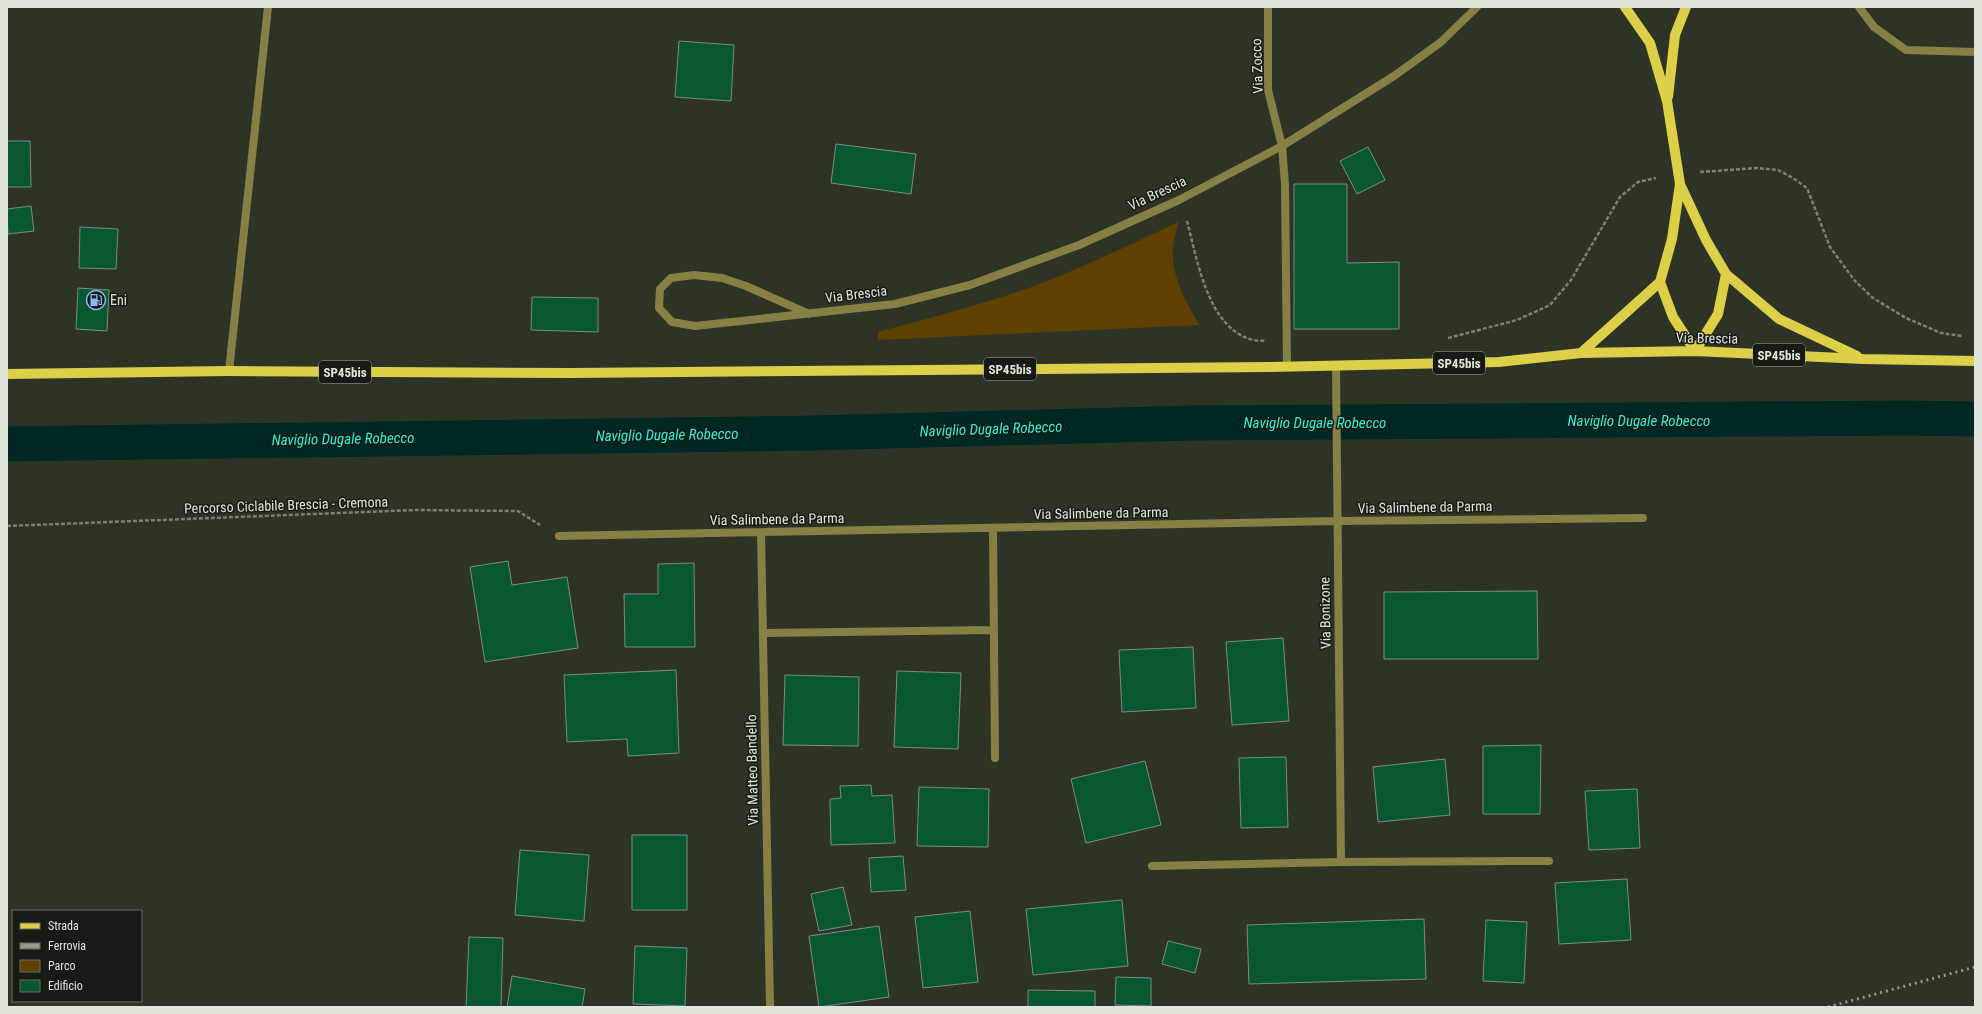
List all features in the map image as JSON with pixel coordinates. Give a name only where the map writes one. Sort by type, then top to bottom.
[{"type":"main road","points":[[1625,7],[1650,43],[1667,101],[1680,184],[1706,240],[1726,274],[1779,319],[1863,359]]},
{"type":"main road","points":[[1667,101],[1675,35],[1686,7]]},
{"type":"main road","points":[[1582,353],[1660,282],[1672,239],[1680,184]]},
{"type":"main road","points":[[1660,282],[1673,318],[1695,351],[1718,314],[1726,274]]},
{"type":"main road","name":"Via Brescia","points":[[1582,353],[1695,351],[1863,359],[1975,361]]},
{"type":"main road","name":"SP45bis","points":[[7,374],[229,371],[579,373],[1287,366],[1499,362],[1582,353]]},
{"type":"street","points":[[229,371],[268,7]]},
{"type":"street","name":"Via Zocco","points":[[1268,7],[1268,90],[1282,146],[1285,184],[1287,366]]},
{"type":"street","name":"Via Brescia","points":[[809,314],[746,286],[722,278],[694,275],[671,278],[660,289],[659,308],[672,322],[695,326],[809,314],[895,304],[970,285],[1079,244],[1179,200],[1282,146],[1394,76],[1440,42],[1477,7]]},
{"type":"street","points":[[1859,7],[1874,27],[1906,50],[1975,52]]},
{"type":"street","name":"Via Bonizone","points":[[1336,365],[1341,862]]},
{"type":"street","name":"Via Salimbene da Parma","points":[[558,536],[993,529],[1337,521],[1643,518]]},
{"type":"street","points":[[993,529],[995,758]]},
{"type":"street","name":"Via Matteo Bandello","points":[[761,533],[770,1007]]},
{"type":"street","points":[[763,633],[994,630]]},
{"type":"street","points":[[1152,866],[1341,862],[1549,861]]},
{"type":"path","points":[[1701,172],[1757,168],[1778,170],[1793,178],[1807,188],[1830,247],[1855,281],[1873,298],[1906,318],[1941,333],[1968,337]]},
{"type":"path","points":[[1442,340],[1517,320],[1550,305],[1571,280],[1620,197],[1638,182],[1660,177]]},
{"type":"path","points":[[1179,200],[1187,221],[1204,287],[1213,305],[1228,327],[1250,339],[1286,342]]},
{"type":"path","name":"Percorso Ciclabile Brescia - Cremona","points":[[7,526],[416,510],[518,511],[558,536]]},
{"type":"green space","points":[[1178,222],[1173,246],[1176,277],[1189,307],[1199,325],[878,340],[878,332],[1029,288],[1083,266]]},
{"type":"building","points":[[679,41],[734,45],[731,101],[675,97]]},
{"type":"building","points":[[7,141],[30,141],[31,187],[7,187]]},
{"type":"building","points":[[836,144],[916,154],[911,194],[831,183]]},
{"type":"building","points":[[1368,147],[1385,180],[1357,194],[1340,161]]},
{"type":"building","points":[[1294,184],[1347,184],[1347,263],[1399,262],[1399,329],[1294,329]]},
{"type":"building","points":[[31,206],[34,231],[8,234],[7,209]]},
{"type":"building","points":[[80,227],[118,229],[116,269],[79,268]]},
{"type":"building","points":[[78,288],[109,290],[107,331],[76,329]]},
{"type":"building","points":[[532,297],[598,298],[598,332],[531,330]]},
{"type":"building","points":[[508,561],[512,585],[567,577],[578,648],[485,662],[470,567]]},
{"type":"building","points":[[694,563],[695,647],[625,647],[624,594],[658,594],[658,564]]},
{"type":"building","points":[[1537,591],[1538,659],[1384,659],[1384,592]]},
{"type":"building","points":[[1283,638],[1289,721],[1232,725],[1226,642]]},
{"type":"building","points":[[1193,647],[1196,708],[1122,712],[1119,650]]},
{"type":"building","points":[[676,670],[679,753],[628,756],[627,739],[567,742],[564,675]]},
{"type":"building","points":[[897,671],[961,673],[958,749],[894,747]]},
{"type":"building","points":[[785,675],[859,677],[858,746],[783,745]]},
{"type":"building","points":[[1541,745],[1540,814],[1483,814],[1483,746]]},
{"type":"building","points":[[1286,757],[1288,827],[1241,828],[1239,758]]},
{"type":"building","points":[[1445,759],[1450,815],[1378,822],[1373,767]]},
{"type":"building","points":[[1145,761],[1161,825],[1086,843],[1071,779]]},
{"type":"building","points":[[871,785],[872,796],[892,795],[895,843],[831,845],[830,799],[841,798],[840,786]]},
{"type":"building","points":[[919,787],[989,789],[988,847],[917,846]]},
{"type":"building","points":[[1637,789],[1640,848],[1589,850],[1585,791]]},
{"type":"building","points":[[632,835],[687,835],[687,910],[632,910]]},
{"type":"building","points":[[520,850],[589,855],[584,921],[515,915]]},
{"type":"building","points":[[903,856],[906,890],[871,892],[869,858]]},
{"type":"building","points":[[1627,879],[1631,940],[1559,944],[1555,883]]},
{"type":"building","points":[[843,887],[852,925],[819,931],[811,894]]},
{"type":"building","points":[[1122,900],[1128,966],[1033,975],[1026,909]]},
{"type":"building","points":[[970,911],[978,982],[923,988],[915,917]]},
{"type":"building","points":[[1424,919],[1426,979],[1249,984],[1247,925]]},
{"type":"building","points":[[1486,920],[1527,922],[1524,983],[1483,981]]},
{"type":"building","points":[[879,926],[889,997],[819,1007],[809,936]]},
{"type":"building","points":[[469,937],[503,938],[501,1007],[466,1007]]},
{"type":"building","points":[[1168,941],[1201,949],[1195,973],[1162,964]]},
{"type":"building","points":[[635,946],[687,948],[685,1006],[633,1004]]},
{"type":"building","points":[[512,976],[585,989],[582,1007],[507,1007]]},
{"type":"building","points":[[1116,977],[1151,978],[1151,1006],[1115,1005]]},
{"type":"building","points":[[1028,990],[1095,991],[1095,1007],[1028,1007]]},
{"type":"waterway","name":"Naviglio Dugale Robecco","points":[[7,444],[814,433],[1192,423],[1904,418],[1975,419]]},
{"type":"railway","points":[[1828,1007],[1975,967]]},
{"type":"place","name":"Eni","points":[[96,300]]}]
